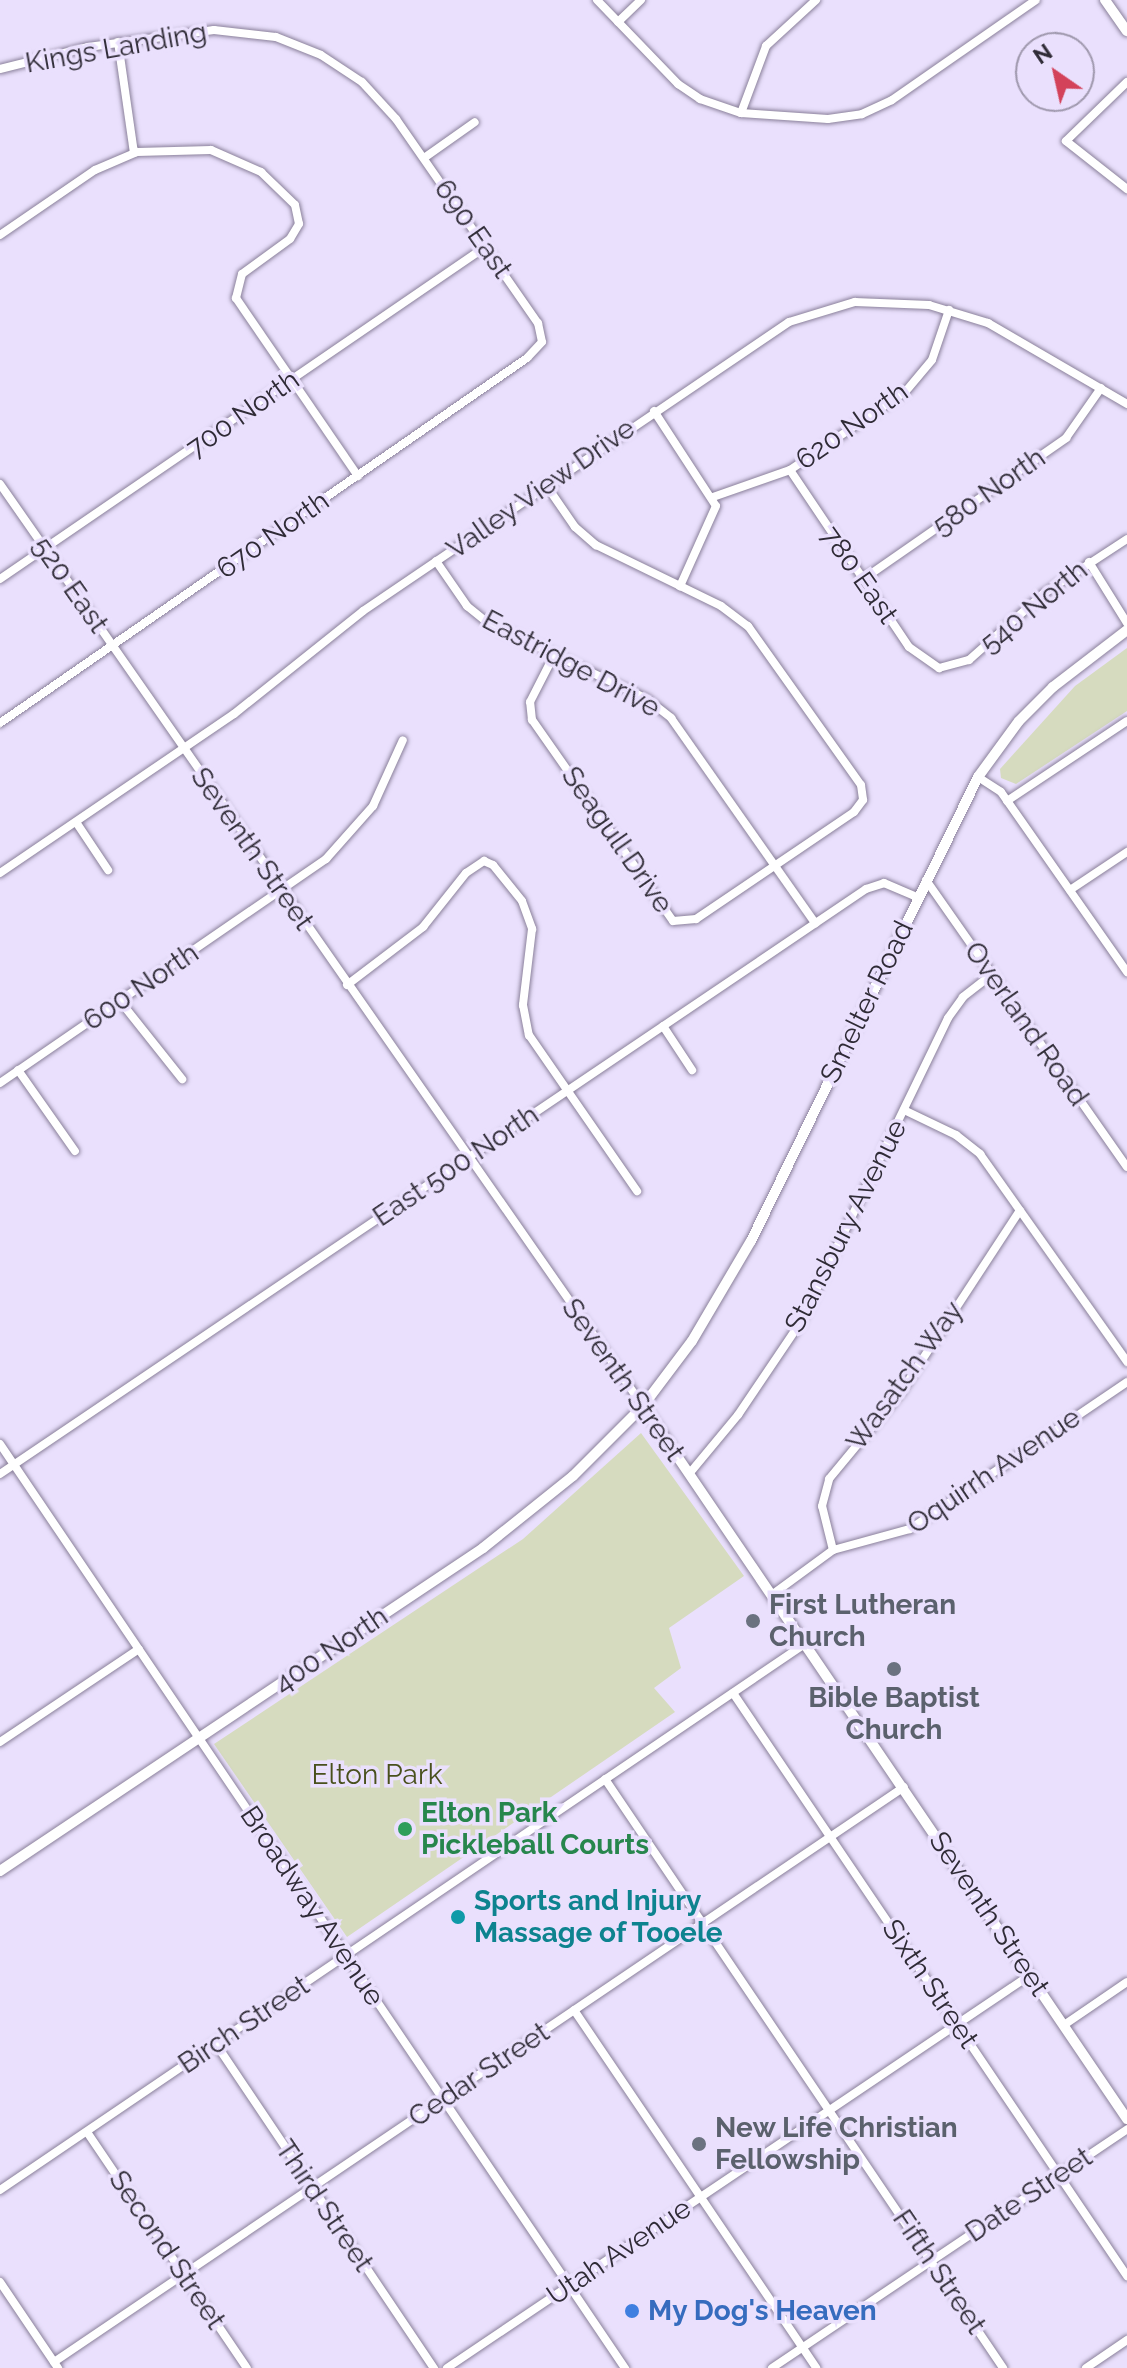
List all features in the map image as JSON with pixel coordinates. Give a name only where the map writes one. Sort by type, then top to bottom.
[{"type":"street","points":[[597,0],[678,84],[700,99],[741,113],[828,119],[872,110],[1036,0]]},
{"type":"street","points":[[618,22],[641,0]]},
{"type":"street","points":[[741,113],[766,46],[816,0]]},
{"type":"street","points":[[1105,0],[1127,31]]},
{"type":"street","name":"Kings Landing","points":[[0,69],[118,42],[214,30],[276,37],[349,72],[396,119]]},
{"type":"street","points":[[118,42],[134,153]]},
{"type":"street","points":[[1127,82],[1066,141],[1127,189]]},
{"type":"street","name":"690 East","points":[[396,119],[538,323],[542,342]]},
{"type":"street","points":[[424,158],[475,122]]},
{"type":"street","points":[[0,235],[95,170],[134,153],[185,148],[232,157],[269,179],[295,205],[300,218],[294,235],[246,270],[235,288],[240,308],[358,476]]},
{"type":"street","name":"700 North","points":[[0,579],[485,247]]},
{"type":"street","name":"Valley View Drive","points":[[0,873],[182,750],[436,561],[759,339],[805,315],[874,301],[949,310],[988,323],[1127,404]]},
{"type":"street","name":"620 North","points":[[713,497],[790,470],[918,380],[932,360],[949,310]]},
{"type":"street","name":"670 North","points":[[0,723],[527,358],[542,342]]},
{"type":"street","name":"580 North","points":[[862,580],[1066,438],[1101,388]]},
{"type":"street","points":[[654,411],[713,497],[715,515],[680,586]]},
{"type":"street","name":"780 East","points":[[790,470],[909,647],[939,668]]},
{"type":"street","name":"520 East","points":[[0,484],[112,646]]},
{"type":"street","points":[[546,485],[589,540],[728,610],[754,632],[861,785],[863,800],[854,812],[775,865]]},
{"type":"street","name":"540 North","points":[[939,668],[969,660],[1023,610],[1089,562],[1127,539]]},
{"type":"street","name":"Eastridge Drive","points":[[436,561],[480,618],[647,699],[671,718],[815,923]]},
{"type":"street","points":[[1089,562],[1127,623]]},
{"type":"street","name":"Smelter Road","points":[[643,1406],[692,1341],[751,1241],[978,777],[1019,721],[1053,687],[1127,630]]},
{"type":"street","name":"Seventh Street","points":[[112,646],[773,1594],[1127,2119]]},
{"type":"street","name":"Seagull Drive","points":[[554,655],[530,702],[532,720],[673,921],[696,919],[775,865]]},
{"type":"street","points":[[1007,801],[1127,721]]},
{"type":"street","name":"600 North","points":[[0,1083],[326,859],[357,827],[382,791],[403,740]]},
{"type":"street","points":[[978,777],[1007,801],[1127,972]]},
{"type":"street","points":[[76,822],[108,870]]},
{"type":"street","points":[[1070,890],[1127,852]]},
{"type":"street","points":[[347,985],[423,927],[466,873],[484,861],[503,873],[530,920],[533,950],[524,995],[525,1025],[565,1092],[637,1191]]},
{"type":"street","name":"Overland Road","points":[[926,880],[1127,1167]]},
{"type":"street","name":"East 500 North","points":[[0,1474],[876,884],[917,897]]},
{"type":"street","name":"Stansbury Avenue","points":[[689,1474],[738,1415],[800,1323],[952,1011],[992,974]]},
{"type":"street","points":[[120,1001],[182,1079]]},
{"type":"street","points":[[663,1026],[692,1070]]},
{"type":"street","points":[[18,1070],[75,1151]]},
{"type":"street","points":[[904,1110],[973,1148],[1127,1362]]},
{"type":"street","name":"Wasatch Way","points":[[833,1550],[823,1514],[824,1488],[901,1392],[1020,1210]]},
{"type":"street","name":"Oquirrh Avenue","points":[[773,1594],[833,1550],[910,1529],[1127,1382]]},
{"type":"street","name":"400 North","points":[[0,1871],[483,1548],[573,1476],[643,1406]]},
{"type":"street","name":"Broadway Avenue","points":[[0,1444],[625,2368]]},
{"type":"street","name":"Birch Street","points":[[0,2190],[806,1643]]},
{"type":"street","points":[[0,1742],[139,1649]]},
{"type":"street","name":"Sixth Street","points":[[733,1693],[1127,2276]]},
{"type":"street","name":"Fifth Street","points":[[605,1779],[1003,2368]]},
{"type":"street","name":"Cedar Street","points":[[56,2365],[183,2274],[904,1787]]},
{"type":"street","name":"Utah Avenue","points":[[447,2368],[1030,1975]]},
{"type":"street","points":[[1064,2025],[1127,1982]]},
{"type":"street","points":[[574,2010],[816,2368]]},
{"type":"street","name":"Third Street","points":[[216,2044],[434,2368]]},
{"type":"street","name":"Date Street","points":[[772,2368],[1127,2129]]},
{"type":"street","name":"Second Street","points":[[87,2132],[247,2368]]},
{"type":"street","points":[[0,2282],[56,2365]]},
{"type":"street","points":[[1086,2368],[1127,2340]]},
{"type":"green space","points":[[1127,648],[1127,711],[1016,784],[1001,778],[1000,769],[1075,686]]},
{"type":"green space","name":"Elton Park","points":[[641,1433],[744,1576],[669,1628],[681,1668],[654,1688],[675,1712],[347,1937],[214,1744],[523,1539]]},
{"type":"place","name":"First Lutheran Church","points":[[753,1621]]},
{"type":"place","name":"Bible Baptist Church","points":[[894,1669]]},
{"type":"place","name":"Elton Park Pickleball Courts","points":[[405,1829]]},
{"type":"place","name":"Sports and Injury Massage of Tooele","points":[[458,1917]]},
{"type":"place","name":"New Life Christian Fellowship","points":[[699,2144]]},
{"type":"place","name":"My Dog's Heaven","points":[[632,2311]]}]
